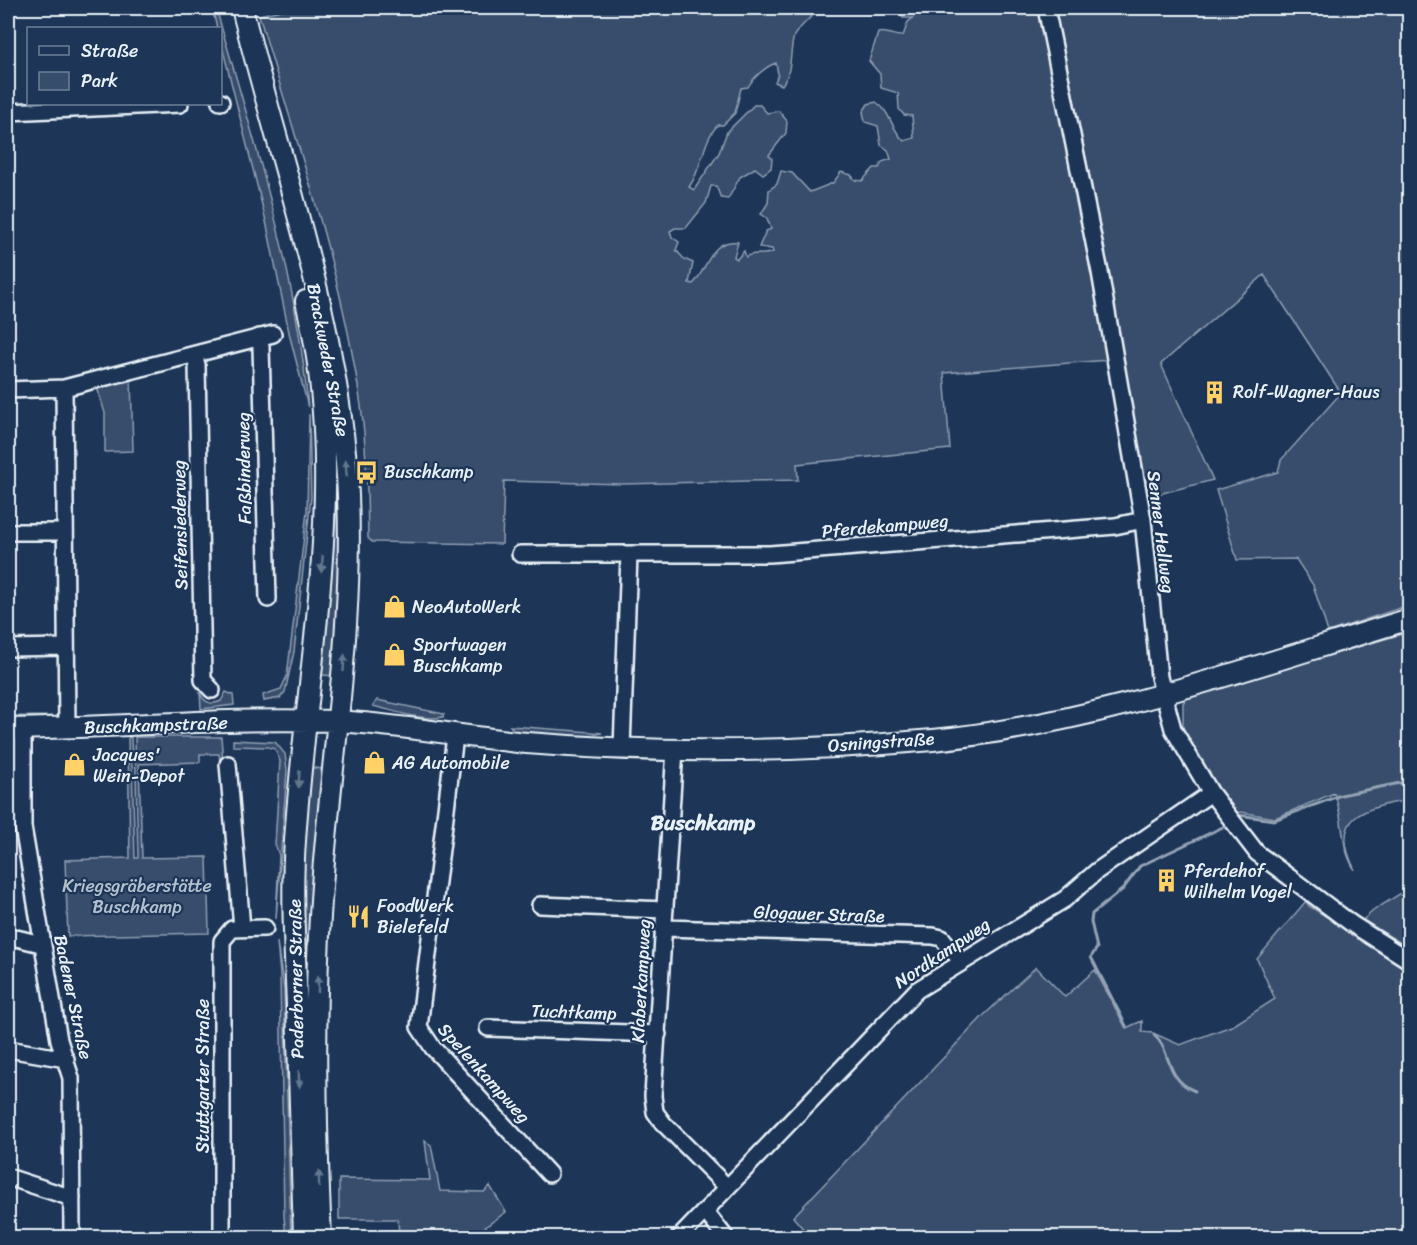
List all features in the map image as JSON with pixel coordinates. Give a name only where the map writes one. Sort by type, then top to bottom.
[{"type":"main road","name":"Brackweder Straße","points":[[229,8],[297,267],[315,349],[323,428],[325,505],[305,721]]},
{"type":"main road","name":"Brackweder Straße","points":[[242,8],[321,310],[342,422],[349,548],[345,658],[339,721]]},
{"type":"main road","name":"Osningstraße","points":[[339,721],[455,736],[622,748],[800,747],[944,738],[1038,724],[1162,693],[1410,620]]},
{"type":"main road","name":"Paderborner Straße","points":[[304,1238],[294,929],[295,844],[305,721]]},
{"type":"main road","name":"Buschkampstraße","points":[[15,729],[339,721]]},
{"type":"main road","name":"Paderborner Straße","points":[[321,1238],[319,939],[325,852],[339,721]]},
{"type":"street","name":"Senner Hellweg","points":[[1046,8],[1100,272],[1143,520],[1162,693],[1178,740],[1210,793],[1246,843],[1267,862],[1352,924],[1410,961]]},
{"type":"street","points":[[8,112],[158,105]]},
{"type":"street","name":"Faßbinderweg","points":[[8,390],[64,388],[266,336],[261,347],[268,599]]},
{"type":"street","name":"Seifensiederweg","points":[[194,355],[197,366],[203,680],[212,690]]},
{"type":"street","points":[[64,388],[67,728]]},
{"type":"street","name":"Pferdekampweg","points":[[520,554],[804,552],[1115,526],[1143,520]]},
{"type":"street","points":[[8,532],[64,532]]},
{"type":"street","points":[[622,748],[629,555]]},
{"type":"street","points":[[8,648],[65,647]]},
{"type":"street","name":"Badener Straße","points":[[15,729],[15,816],[42,944],[59,1040],[70,1078],[72,1238]]},
{"type":"street","name":"Spelenkampweg","points":[[455,736],[419,1027],[433,1048],[549,1174]]},
{"type":"street","name":"Klaberkampweg","points":[[675,749],[653,1096],[655,1112],[663,1123],[727,1187]]},
{"type":"street","points":[[228,764],[242,928],[265,928]]},
{"type":"street","name":"Nordkampweg","points":[[679,1238],[905,1000],[961,961],[1065,899],[1096,872],[1210,793]]},
{"type":"street","points":[[540,905],[665,910]]},
{"type":"street","name":"Stuttgarter Straße","points":[[222,1238],[222,945],[229,931],[242,928]]},
{"type":"street","name":"Glogauer Straße","points":[[665,928],[933,936],[942,938],[961,961]]},
{"type":"street","points":[[8,936],[42,944]]},
{"type":"street","name":"Tuchtkamp","points":[[488,1028],[658,1034]]},
{"type":"street","points":[[8,1049],[66,1059]]},
{"type":"street","points":[[8,1177],[72,1198]]},
{"type":"street","points":[[705,1211],[726,1238]]},
{"type":"green space","points":[[212,8],[216,8],[221,27],[217,27]]},
{"type":"green space","points":[[290,8],[819,8],[794,36],[788,74],[782,85],[775,82],[778,74],[776,63],[756,76],[748,87],[741,88],[735,113],[723,125],[718,125],[709,138],[698,170],[689,187],[694,190],[719,153],[727,132],[754,105],[760,105],[767,113],[779,111],[787,121],[786,133],[769,155],[772,159],[771,168],[763,174],[755,168],[740,177],[728,199],[721,198],[716,186],[711,186],[706,203],[686,228],[675,228],[670,231],[672,237],[679,242],[676,250],[684,259],[693,263],[689,283],[693,284],[715,250],[721,245],[738,242],[734,257],[737,259],[744,251],[746,257],[752,254],[773,252],[772,249],[759,247],[766,231],[771,229],[767,218],[761,214],[768,203],[769,190],[777,184],[781,171],[792,173],[810,192],[833,183],[841,172],[851,175],[855,180],[862,181],[874,168],[879,168],[882,162],[891,159],[888,150],[881,145],[878,126],[865,122],[863,112],[868,104],[876,102],[881,106],[904,141],[914,138],[912,116],[904,115],[899,109],[898,93],[881,88],[880,74],[869,61],[878,33],[903,36],[908,22],[913,18],[903,18],[898,8],[1038,8],[1108,360],[944,373],[950,449],[797,464],[798,480],[623,484],[504,481],[502,544],[372,542],[368,538],[366,456],[353,356],[317,209],[259,15]]},
{"type":"green space","points":[[1055,8],[1409,8],[1409,605],[1328,632],[1313,585],[1296,559],[1237,560],[1216,490],[1278,472],[1281,460],[1341,393],[1264,275],[1161,364],[1213,480],[1147,497],[1102,236]]},
{"type":"green space","points":[[222,29],[284,255],[302,356],[308,407],[290,337],[266,221],[222,46]]},
{"type":"green space","points":[[320,336],[340,474],[338,676],[321,675],[331,578],[333,499]]},
{"type":"green space","points":[[131,378],[133,451],[105,452],[105,413],[97,387]]},
{"type":"green space","points":[[309,414],[311,497],[294,652],[285,692],[280,698],[264,701],[263,695],[281,689],[287,676],[307,511]]},
{"type":"green space","points":[[1409,632],[1409,800],[1365,811],[1348,826],[1346,837],[1348,852],[1355,870],[1344,842],[1340,813],[1334,793],[1275,818],[1241,812],[1234,814],[1183,730],[1183,703],[1188,697]]},
{"type":"green space","points":[[200,692],[205,701],[214,703],[221,701],[226,692],[233,695],[234,705],[201,709]]},
{"type":"green space","points":[[377,700],[444,714],[443,717],[434,718],[408,715],[373,706]]},
{"type":"green space","points":[[510,726],[602,733],[591,735],[590,739],[516,733]]},
{"type":"green space","name":"Kriegsgräberstätte Buschkamp","points":[[131,737],[135,858],[138,858],[135,737],[221,737],[223,762],[220,762],[219,754],[200,754],[200,762],[139,764],[142,858],[207,857],[209,933],[68,936],[65,860],[130,858],[128,738]]},
{"type":"green space","points":[[233,740],[275,742],[285,754],[287,770],[276,919],[279,855],[275,844],[280,761],[275,749],[233,746]]},
{"type":"green space","points":[[306,767],[323,769],[307,949],[311,1120],[301,937]]},
{"type":"green space","points":[[1409,888],[1409,948],[1363,920],[1374,910]]},
{"type":"green space","points":[[1306,901],[1309,906],[1409,968],[1409,1237],[811,1238],[793,1217],[983,1016],[1036,967],[1065,997],[1095,970],[1126,1028],[1142,1021],[1142,1032],[1153,1033],[1180,1045],[1234,1025],[1275,999],[1257,959]]},
{"type":"green space","points":[[277,942],[284,990],[291,1238],[286,1237],[284,1216],[280,975]]},
{"type":"green space","points":[[425,1141],[431,1145],[440,1191],[484,1192],[490,1186],[506,1212],[471,1237],[399,1237],[398,1219],[339,1219],[339,1179],[430,1180]]},
{"type":"waterway","points":[[8,717],[51,717]]},
{"type":"waterway","points":[[1238,815],[1274,820],[1341,795],[1410,781]]},
{"type":"waterway","points":[[1126,1026],[1091,957],[1097,948],[1091,922],[1092,914],[1123,889],[1140,866],[1225,826]]},
{"type":"waterway","points":[[1154,1035],[1164,1048],[1178,1079],[1195,1091]]},
{"type":"place","name":"Rolf-Wagner-Haus","points":[[1215,392]]},
{"type":"place","name":"Buschkamp","points":[[366,472]]},
{"type":"place","name":"NeoAutoWerk","points":[[394,607]]},
{"type":"place","name":"Sportwagen Buschkamp","points":[[395,655]]},
{"type":"place","name":"AG Automobile","points":[[374,763]]},
{"type":"place","name":"Jacques' Wein-Depot","points":[[75,765]]},
{"type":"place","name":"Pferdehof Wilhelm Vogel","points":[[1166,881]]},
{"type":"place","name":"FoodWerk Bielefeld","points":[[359,916]]},
{"type":"district","name":"Buschkamp","points":[[703,823]]}]
